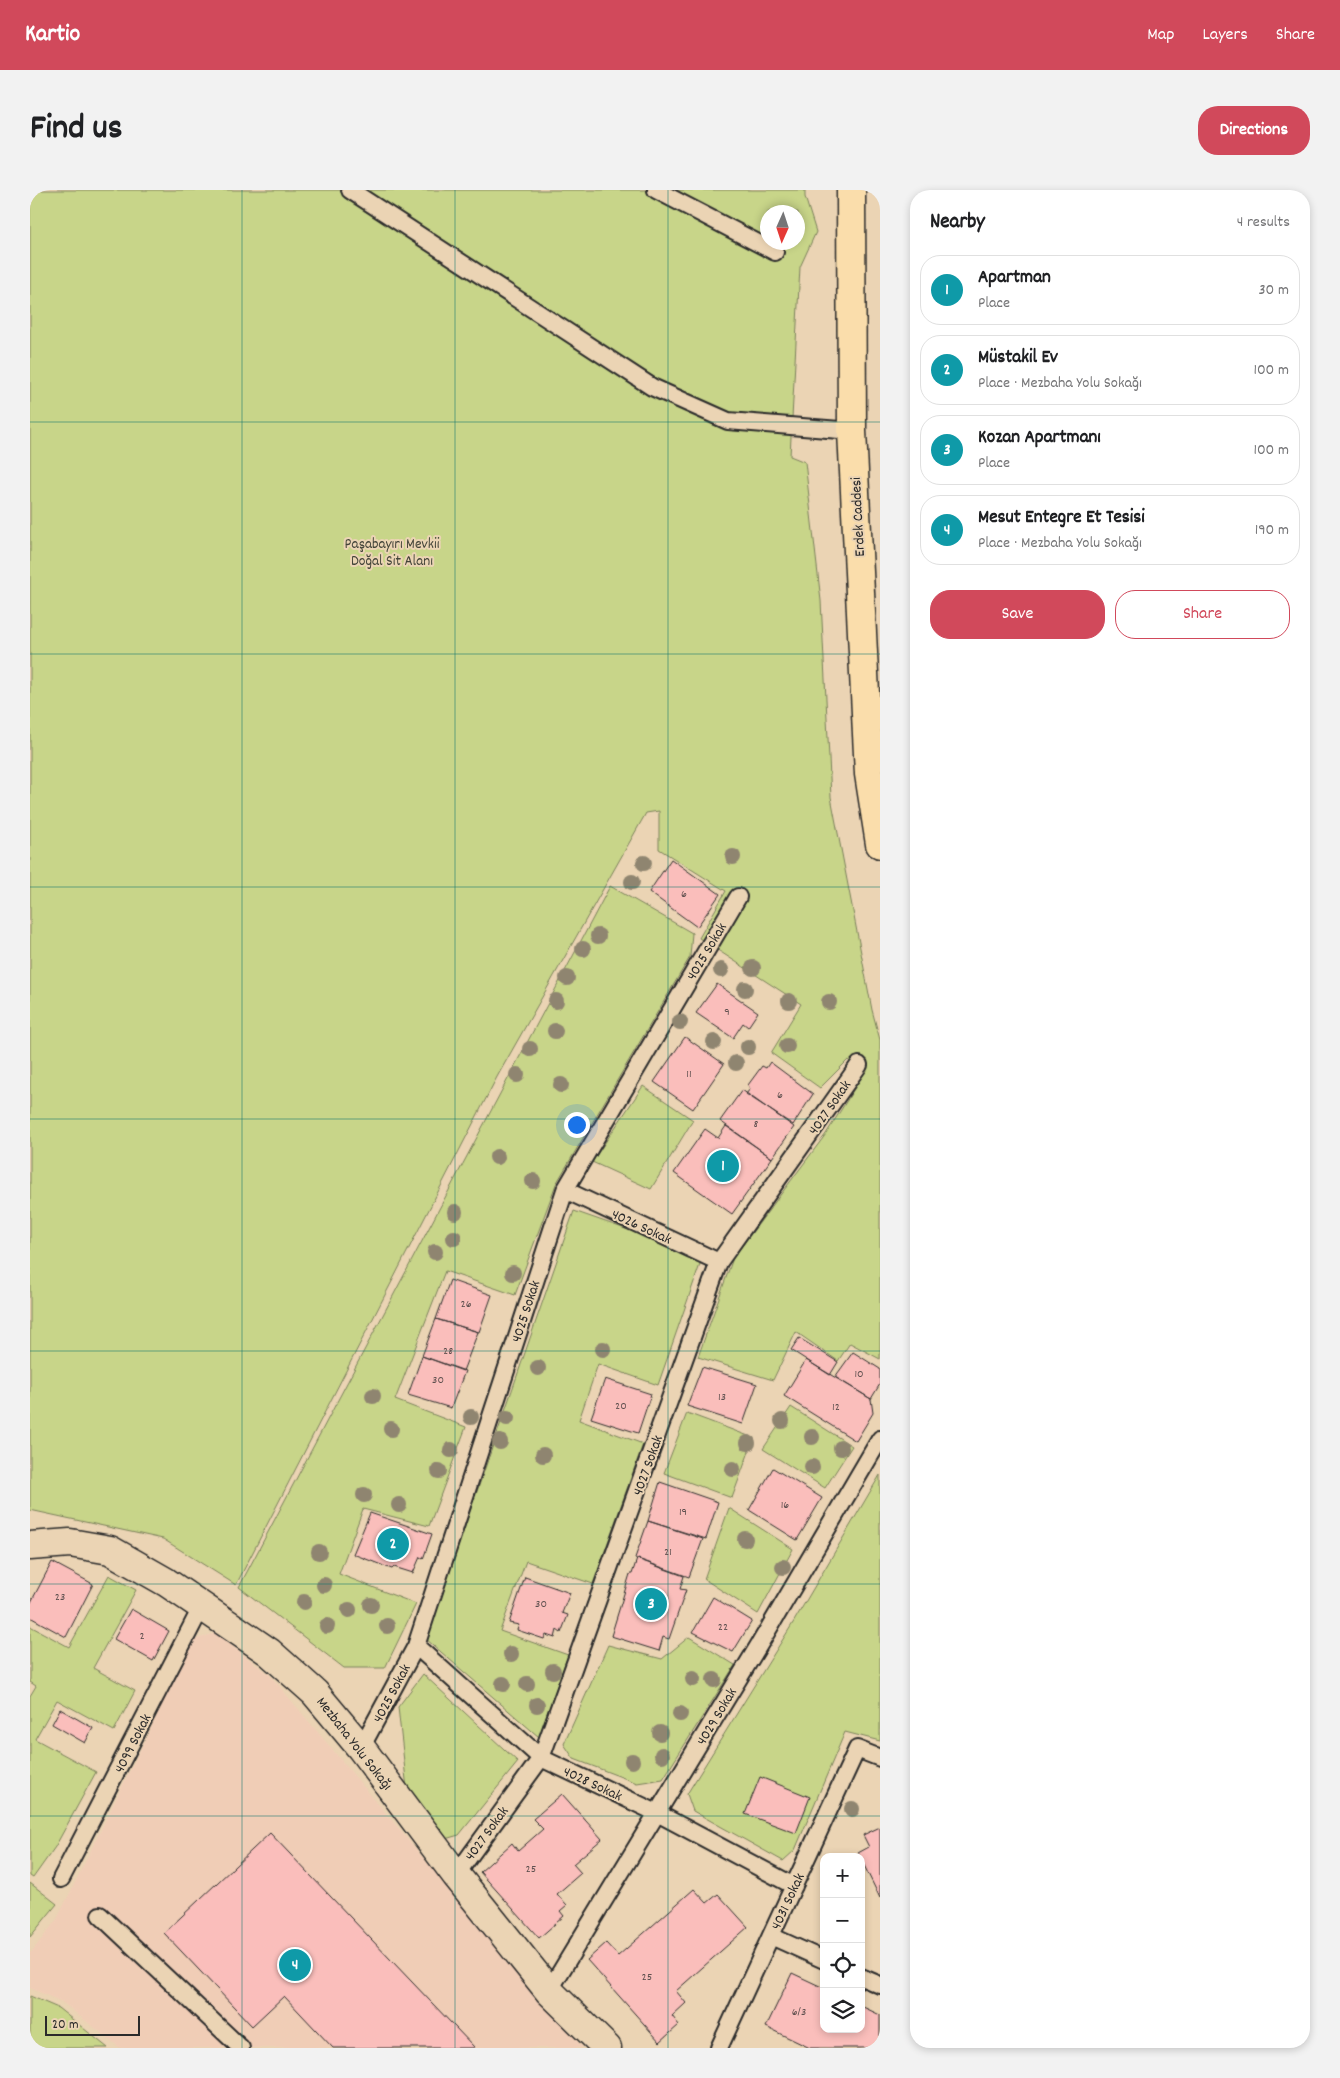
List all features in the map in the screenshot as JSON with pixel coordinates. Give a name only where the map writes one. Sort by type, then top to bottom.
[{"type":"highway","name":"Erdek Caddesi","points":[[851,190],[852,431],[869,774],[880,844]]},
{"type":"street","name":"Mezbaha Yolu Sokağı","points":[[30,1546],[70,1543],[110,1550],[166,1582],[269,1652],[315,1693],[361,1748],[456,1875],[548,1991],[607,2048]]},
{"type":"lane","points":[[350,190],[652,387],[728,421],[852,431]]},
{"type":"lane","points":[[656,190],[775,252]]},
{"type":"lane","name":"4025 Sokak","points":[[361,1748],[416,1646],[565,1190],[738,897]]},
{"type":"lane","name":"4027 Sokak","points":[[456,1875],[541,1758],[719,1262],[859,1065]]},
{"type":"lane","name":"4026 Sokak","points":[[565,1190],[719,1262]]},
{"type":"lane","name":"4029 Sokak","points":[[548,1991],[657,1813],[880,1439]]},
{"type":"lane","name":"4099 Sokak","points":[[61,1879],[202,1606]]},
{"type":"lane","name":"4028 Sokak","points":[[416,1646],[541,1758],[657,1813],[794,1886]]},
{"type":"lane","name":"4031 Sokak","points":[[719,2048],[857,1749],[880,1758]]},
{"type":"lane","points":[[100,1915],[241,2048]]},
{"type":"lane","points":[[771,1936],[820,1958]]},
{"type":"lane","points":[[865,1979],[880,1985]]},
{"type":"shaded area","points":[[215,1633],[269,1674],[583,2048],[120,2048],[62,2002],[30,1988],[30,1954],[57,1919],[194,1640]]},
{"type":"green space","name":"Paşabayırı Mevkii Doğal Sit Alanı","points":[[30,190],[805,190],[805,197],[816,232],[800,267],[790,456],[805,462],[821,601],[831,797],[872,1010],[880,1040],[880,1359],[850,1343],[838,1361],[796,1332],[773,1380],[698,1357],[733,1258],[826,1134],[864,1073],[848,1060],[820,1088],[771,1053],[801,1004],[699,938],[726,891],[659,849],[659,811],[646,813],[497,1077],[236,1585],[163,1539],[30,1510]]},
{"type":"green space","points":[[610,886],[692,933],[690,957],[556,1184],[515,1295],[445,1271],[395,1400],[466,1427],[429,1526],[363,1509],[339,1574],[416,1604],[385,1668],[344,1668],[239,1587]]},
{"type":"green space","points":[[643,1086],[693,1120],[651,1189],[592,1162]]},
{"type":"green space","points":[[574,1211],[703,1256],[658,1385],[598,1364],[579,1420],[643,1444],[593,1584],[526,1561],[500,1631],[568,1655],[539,1737],[426,1639]]},
{"type":"green space","points":[[791,1407],[852,1446],[825,1488],[763,1449]]},
{"type":"green space","points":[[687,1413],[754,1438],[732,1498],[664,1473]]},
{"type":"green space","points":[[880,1475],[880,1741],[845,1732],[795,1850],[783,1861],[693,1811],[687,1794],[793,1623]]},
{"type":"green space","points":[[729,1508],[793,1549],[758,1614],[704,1579]]},
{"type":"green space","points":[[109,1575],[136,1590],[93,1668],[135,1691],[114,1731],[57,1700],[35,1739],[96,1772],[55,1847],[33,1878],[30,1876],[30,1696],[36,1686],[30,1682],[30,1626],[69,1647]]},
{"type":"green space","points":[[689,1637],[735,1665],[663,1779],[637,1783],[574,1759],[564,1744],[608,1645],[662,1659]]},
{"type":"green space","points":[[423,1674],[518,1762],[459,1835],[445,1839],[407,1789],[398,1707]]},
{"type":"green space","points":[[30,1883],[57,1904],[30,1937]]},
{"type":"green space","points":[[30,1996],[58,2008],[108,2048],[30,2048]]},
{"type":"building","points":[[671,859],[720,894],[697,927],[649,892]]},
{"type":"building","points":[[717,984],[758,1012],[748,1027],[743,1023],[733,1038],[696,1013]]},
{"type":"building","points":[[685,1037],[724,1064],[693,1109],[654,1082]]},
{"type":"building","points":[[770,1062],[813,1094],[793,1125],[746,1094],[750,1089],[748,1085],[762,1066],[766,1068]]},
{"type":"building","points":[[742,1090],[794,1127],[772,1158],[720,1121]]},
{"type":"building","points":[[726,1126],[772,1158],[732,1214],[674,1173],[705,1129],[718,1138]]},
{"type":"building","points":[[450,1280],[492,1295],[479,1332],[436,1319]]},
{"type":"building","points":[[436,1319],[478,1332],[463,1371],[422,1356]]},
{"type":"building","points":[[799,1338],[838,1362],[830,1375],[791,1350]]},
{"type":"building","points":[[853,1352],[880,1369],[880,1384],[871,1399],[835,1377]]},
{"type":"building","points":[[422,1356],[465,1371],[451,1408],[408,1395]]},
{"type":"building","points":[[806,1360],[871,1399],[873,1413],[856,1441],[784,1396]]},
{"type":"building","points":[[702,1367],[757,1384],[743,1424],[687,1406]]},
{"type":"building","points":[[605,1379],[651,1394],[638,1433],[591,1418]]},
{"type":"building","points":[[773,1468],[822,1498],[797,1540],[749,1510]]},
{"type":"building","points":[[660,1482],[718,1502],[706,1539],[648,1521]]},
{"type":"building","points":[[370,1513],[432,1534],[423,1559],[420,1557],[413,1573],[394,1567],[392,1569],[353,1554]]},
{"type":"building","points":[[648,1521],[703,1539],[689,1577],[635,1558]]},
{"type":"building","points":[[637,1559],[684,1576],[680,1589],[686,1590],[669,1639],[663,1637],[659,1651],[611,1636],[630,1574],[632,1574]]},
{"type":"building","points":[[52,1562],[93,1584],[66,1637],[30,1617],[30,1604]]},
{"type":"building","points":[[525,1577],[570,1593],[562,1613],[568,1615],[561,1633],[557,1630],[555,1638],[546,1635],[544,1639],[517,1630],[519,1625],[509,1623]]},
{"type":"building","points":[[713,1597],[752,1621],[733,1652],[693,1632]]},
{"type":"building","points":[[131,1609],[169,1631],[153,1661],[114,1639]]},
{"type":"building","points":[[60,1709],[93,1728],[85,1743],[52,1724]]},
{"type":"building","points":[[760,1777],[810,1797],[796,1833],[745,1814]]},
{"type":"building","points":[[562,1794],[602,1839],[573,1864],[581,1873],[557,1894],[567,1905],[560,1911],[564,1916],[539,1938],[480,1872],[512,1843],[518,1851],[543,1829],[533,1819]]},
{"type":"building","points":[[880,1827],[880,1898],[865,1867],[865,1853],[858,1853],[869,1847],[863,1835]]},
{"type":"building","points":[[270,1833],[475,2048],[333,2048],[284,1996],[252,2026],[164,1933]]},
{"type":"building","points":[[694,1889],[707,1903],[718,1894],[748,1927],[676,1991],[686,2003],[672,2016],[679,2025],[660,2042],[587,1960],[606,1943],[618,1956]]},
{"type":"building","points":[[792,1973],[820,1986],[820,2033],[865,2033],[865,2008],[880,2015],[880,2048],[810,2048],[766,2027]]},
{"type":"place","name":"Apartman","points":[[723,1166]]},
{"type":"place","name":"Müstakil Ev","points":[[393,1544]]},
{"type":"place","name":"Kozan Apartmanı","points":[[651,1604]]},
{"type":"place","name":"Mesut Entegre Et Tesisi","points":[[295,1965]]}]
